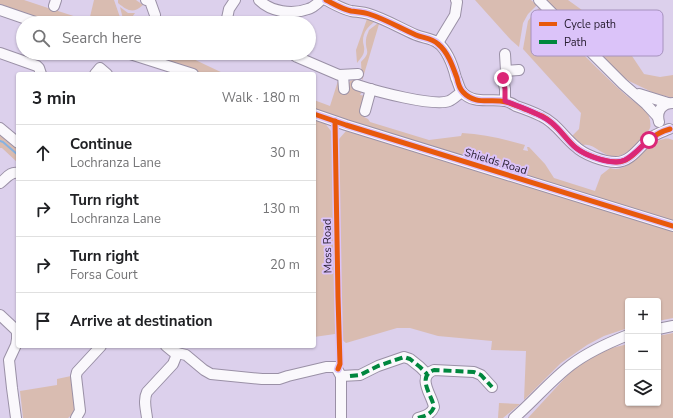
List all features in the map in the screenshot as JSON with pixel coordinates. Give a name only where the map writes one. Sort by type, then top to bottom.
[{"type":"street","points":[[149,0],[155,15]]},
{"type":"street","points":[[228,16],[229,10],[235,0]]},
{"type":"street","points":[[259,0],[268,8],[289,16]]},
{"type":"street","points":[[296,16],[321,0]]},
{"type":"street","points":[[326,0],[350,10],[371,14],[404,30],[428,38],[438,44],[445,52],[462,92],[469,97],[482,101],[505,101],[543,116],[552,123],[575,147],[583,152],[604,160],[615,162],[626,160],[657,134],[671,130]]},
{"type":"street","points":[[539,0],[549,10]]},
{"type":"street","points":[[438,44],[455,15],[460,1]]},
{"type":"street","points":[[0,10],[18,16]]},
{"type":"street","points":[[0,53],[16,59]]},
{"type":"street","points":[[505,54],[506,71],[503,78],[505,101]]},
{"type":"street","points":[[594,56],[646,104],[664,128],[671,130]]},
{"type":"street","points":[[20,60],[37,66],[40,72]]},
{"type":"street","points":[[149,60],[187,72]]},
{"type":"street","points":[[303,60],[339,75],[358,74]]},
{"type":"street","points":[[97,72],[100,68],[105,72]]},
{"type":"street","points":[[506,71],[519,70]]},
{"type":"street","points":[[343,75],[344,89]]},
{"type":"street","points":[[358,85],[411,99],[437,103],[450,101],[462,92]]},
{"type":"street","points":[[365,111],[371,89]]},
{"type":"street","points":[[633,92],[671,103]]},
{"type":"street","points":[[649,140],[658,119],[660,110],[665,105],[671,103]]},
{"type":"street","name":"Shields Road","points":[[316,115],[673,226]]},
{"type":"street","points":[[0,128],[16,141]]},
{"type":"street","points":[[0,183],[11,173],[16,173]]},
{"type":"street","points":[[0,315],[16,330]]},
{"type":"street","points":[[661,328],[673,326]]},
{"type":"street","points":[[514,418],[572,365],[587,354],[606,344],[625,337]]},
{"type":"street","points":[[16,345],[9,360],[16,418]]},
{"type":"street","points":[[76,418],[80,411],[76,376],[77,372],[99,348]]},
{"type":"street","points":[[168,348],[177,354],[186,355],[211,374],[262,379],[279,379],[326,367],[336,367],[341,376],[340,418]]},
{"type":"street","points":[[147,418],[145,396],[172,364],[177,354]]},
{"type":"street","points":[[341,376],[360,376],[378,366],[404,357],[410,359],[427,374]]},
{"type":"street","points":[[418,418],[432,412],[434,408],[425,383],[427,374],[430,371],[474,372],[481,375],[492,387]]},
{"type":"shaded area","points":[[0,0],[24,0],[51,9],[52,7],[58,9],[58,11],[74,16],[32,16],[0,4]]},
{"type":"shaded area","points":[[94,0],[114,0],[120,16],[90,16]]},
{"type":"shaded area","points":[[118,0],[136,0],[143,5],[136,10],[128,10],[118,3]]},
{"type":"shaded area","points":[[475,0],[531,0],[537,5],[531,10],[523,23],[519,47]]},
{"type":"shaded area","points":[[546,0],[568,0],[582,10],[556,10]]},
{"type":"shaded area","points":[[120,7],[128,13],[135,13],[133,16],[122,16]]},
{"type":"shaded area","points":[[531,17],[531,56],[585,56],[647,113],[650,120],[650,128],[633,148],[622,155],[611,156],[592,146],[583,145],[572,136],[579,129],[581,113],[523,49],[528,21]]},
{"type":"shaded area","points":[[367,19],[374,22],[365,32],[363,38],[364,52],[357,63],[356,50]]},
{"type":"shaded area","points":[[378,23],[379,24],[362,81],[361,62],[367,53],[366,38],[369,30]]},
{"type":"shaded area","points":[[600,56],[632,56],[644,74],[660,77],[673,75],[673,98],[654,93],[629,81],[613,69]]},
{"type":"shaded area","points":[[161,60],[196,60],[221,72],[196,72]]},
{"type":"shaded area","points":[[356,79],[358,81],[357,90],[362,92],[360,95],[366,96],[362,112],[364,117],[370,122],[429,140],[461,136],[462,133],[494,137],[525,145],[523,150],[528,151],[527,147],[529,147],[545,164],[554,178],[595,191],[601,175],[610,168],[617,169],[631,163],[657,141],[666,139],[673,140],[673,222],[421,145],[368,126],[316,111],[316,101],[330,106],[338,81],[344,94],[349,90],[350,81]]},
{"type":"shaded area","points":[[316,120],[324,122],[331,131],[333,168],[338,169],[339,139],[346,131],[436,156],[673,229],[673,318],[661,320],[661,298],[625,298],[625,329],[604,336],[587,345],[561,363],[524,400],[526,351],[491,350],[492,341],[438,336],[410,328],[397,328],[346,343],[335,334],[316,337]]},
{"type":"shaded area","points":[[0,135],[16,147],[16,161],[2,148],[0,148]]},
{"type":"shaded area","points":[[673,333],[673,418],[528,418],[587,354],[625,345],[625,406],[661,406],[661,335]]},
{"type":"shaded area","points":[[71,376],[76,408],[75,412],[68,418],[23,418],[20,391],[57,385],[57,379]]},
{"type":"shaded area","points":[[499,403],[520,404],[503,418],[498,418]]},
{"type":"waterway","points":[[0,141],[16,153]]},
{"type":"marked path","points":[[350,376],[360,375],[378,366],[404,357],[410,359],[427,374]]},
{"type":"marked path","points":[[418,418],[425,416],[433,410],[433,402],[426,387],[426,377],[434,370],[474,372],[481,375],[492,387]]},
{"type":"cycle path","points":[[326,0],[351,11],[375,16],[416,35],[433,40],[442,47],[454,69],[460,87],[468,96],[473,99],[484,101],[506,102],[542,116],[556,126],[575,147],[595,158],[612,162],[626,160],[654,136],[670,129]]},
{"type":"cycle path","points":[[316,115],[673,226]]},
{"type":"cycle path","name":"Moss Road","points":[[335,121],[340,364],[338,369]]},
{"type":"route","points":[[503,78],[505,101],[543,116],[552,123],[575,147],[583,152],[604,160],[620,162],[633,155],[649,140]]}]
